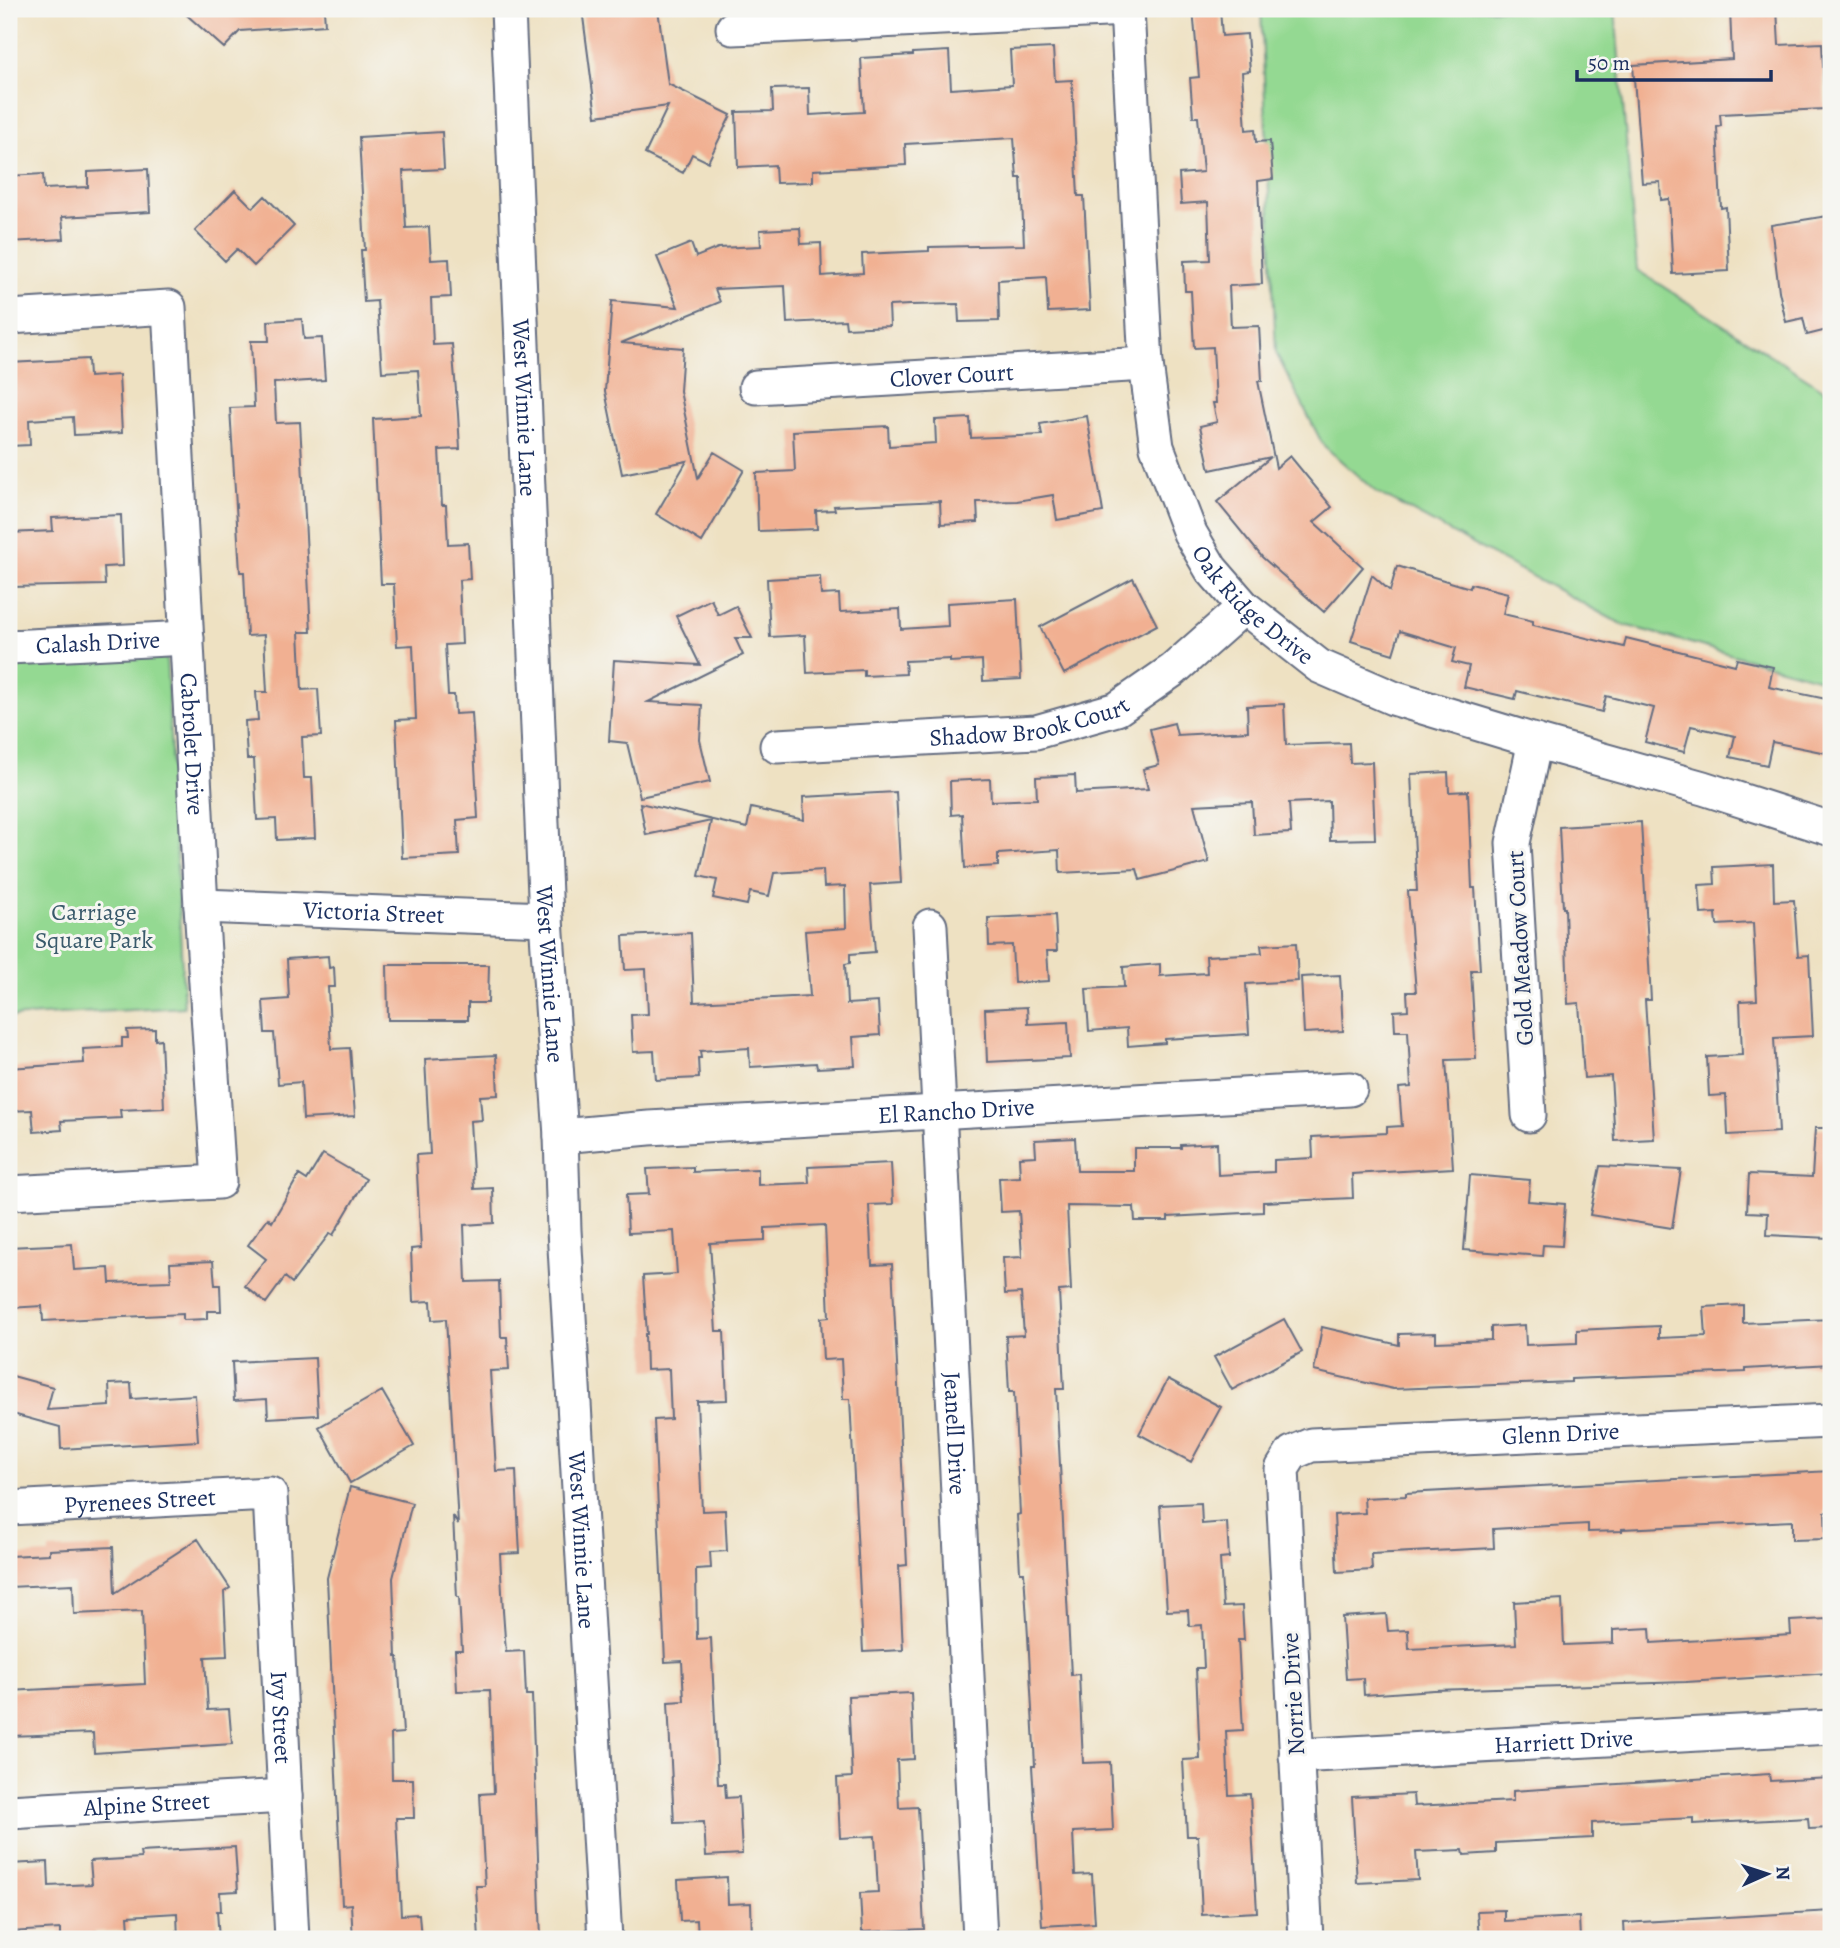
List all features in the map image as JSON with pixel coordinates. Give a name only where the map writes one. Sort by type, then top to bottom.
[{"type":"street","name":"West Winnie Lane","points":[[508,9],[546,919],[561,1136],[605,1939]]},
{"type":"street","points":[[733,28],[1127,9]]},
{"type":"street","name":"Oak Ridge Drive","points":[[1127,9],[1146,364],[1157,447],[1190,533],[1211,569],[1244,607],[1319,666],[1393,698],[1703,788],[1831,829]]},
{"type":"street","name":"Cabrolet Drive","points":[[9,317],[169,307],[201,906],[219,1182],[9,1193]]},
{"type":"street","name":"Clover Court","points":[[756,387],[1146,364]]},
{"type":"street","name":"Shadow Brook Court","points":[[778,746],[1036,732],[1117,709],[1173,670],[1244,607]]},
{"type":"street","name":"Calash Drive","points":[[9,647],[187,638]]},
{"type":"street","name":"Gold Meadow Court","points":[[1529,1115],[1513,842],[1535,741]]},
{"type":"street","name":"Victoria Street","points":[[201,906],[546,919]]},
{"type":"street","name":"Jeanell Drive","points":[[930,926],[979,1939]]},
{"type":"street","name":"El Rancho Drive","points":[[561,1136],[649,1128],[1350,1089]]},
{"type":"street","name":"Glenn Drive","points":[[1292,1452],[1311,1445],[1831,1422]]},
{"type":"street","name":"Norrie Drive","points":[[1292,1452],[1282,1469],[1306,1939]]},
{"type":"street","name":"Pyrenees Street","points":[[9,1508],[270,1494]]},
{"type":"street","name":"Ivy Street","points":[[270,1494],[292,1939]]},
{"type":"street","name":"Harriett Drive","points":[[1296,1756],[1831,1727]]},
{"type":"street","name":"Alpine Street","points":[[9,1812],[285,1796]]},
{"type":"green space","points":[[1261,9],[1615,9],[1637,270],[1831,394],[1831,682],[1621,624],[1376,492],[1323,445],[1276,353]]},
{"type":"green space","name":"Carriage Square Park","points":[[166,654],[184,1007],[9,1017],[9,663]]},
{"type":"building","points":[[180,9],[324,9],[325,25],[240,31],[224,48]]},
{"type":"building","points":[[582,9],[658,9],[668,84],[731,115],[708,162],[692,154],[683,173],[645,154],[668,106],[596,116]]},
{"type":"building","points":[[1193,9],[1220,9],[1222,36],[1247,34],[1250,71],[1242,72],[1246,130],[1255,129],[1256,142],[1270,141],[1273,179],[1258,181],[1262,284],[1229,286],[1231,327],[1259,326],[1262,381],[1258,381],[1276,468],[1290,456],[1332,507],[1314,522],[1363,567],[1324,612],[1262,557],[1217,502],[1271,457],[1210,470],[1200,426],[1217,422],[1213,403],[1216,403],[1213,347],[1194,348],[1191,291],[1185,291],[1184,261],[1210,260],[1208,202],[1181,204],[1179,174],[1203,172],[1198,117],[1193,117],[1190,78],[1199,77]]},
{"type":"building","points":[[1730,9],[1777,9],[1779,45],[1822,43],[1825,109],[1720,114],[1721,126],[1717,127],[1721,208],[1726,207],[1729,271],[1673,274],[1669,199],[1661,200],[1660,182],[1642,183],[1633,65],[1732,59]]},
{"type":"building","points":[[1053,48],[1055,81],[1072,80],[1078,196],[1084,196],[1090,310],[1048,312],[1046,277],[998,280],[999,321],[959,322],[958,304],[910,305],[889,306],[890,326],[846,328],[845,320],[787,323],[785,286],[715,289],[720,302],[621,343],[683,348],[680,391],[698,478],[714,452],[744,470],[702,542],[656,514],[687,461],[622,474],[605,391],[612,301],[678,307],[657,257],[691,243],[696,257],[718,248],[761,246],[760,230],[800,228],[801,244],[821,243],[822,276],[863,273],[862,254],[929,251],[929,247],[1024,245],[1021,178],[1017,178],[1014,138],[905,144],[906,165],[813,170],[813,182],[776,183],[775,165],[738,167],[736,112],[773,111],[772,89],[809,88],[810,115],[864,112],[861,58],[949,51],[951,89],[1012,85],[1010,50]]},
{"type":"building","points":[[442,132],[444,169],[403,171],[406,228],[429,227],[431,260],[449,259],[451,297],[431,298],[433,345],[452,344],[460,449],[439,450],[442,505],[446,505],[448,544],[468,543],[470,579],[459,580],[462,644],[445,645],[448,695],[454,695],[455,714],[472,713],[478,818],[457,820],[459,855],[402,858],[396,720],[416,719],[413,645],[397,646],[394,584],[381,584],[373,419],[421,416],[418,370],[382,372],[377,301],[364,302],[361,250],[365,250],[359,137]]},
{"type":"building","points":[[148,169],[150,212],[62,217],[64,239],[9,242],[9,176],[43,174],[44,189],[88,187],[88,172]]},
{"type":"building","points":[[235,190],[253,208],[265,196],[294,226],[254,266],[237,249],[225,261],[195,231]]},
{"type":"building","points":[[1828,216],[1831,238],[1831,329],[1807,335],[1803,318],[1786,322],[1779,291],[1771,225]]},
{"type":"building","points":[[302,319],[304,339],[322,338],[325,380],[274,383],[276,423],[300,422],[311,632],[299,632],[302,690],[318,689],[321,736],[302,737],[304,778],[312,778],[315,838],[277,840],[276,819],[257,820],[254,759],[247,759],[245,721],[258,720],[256,692],[267,692],[264,635],[247,636],[244,572],[240,572],[230,408],[254,407],[251,341],[269,341],[268,321]]},
{"type":"building","points":[[88,359],[89,377],[119,375],[122,433],[74,435],[73,417],[29,420],[30,445],[9,446],[9,363]]},
{"type":"building","points":[[1087,416],[1103,512],[1057,520],[1053,495],[1017,501],[977,502],[978,522],[941,524],[940,501],[834,506],[835,510],[816,511],[817,529],[758,531],[756,473],[795,471],[793,431],[888,426],[889,446],[936,443],[935,420],[970,418],[971,438],[1042,435],[1040,424]]},
{"type":"building","points":[[121,515],[123,566],[104,567],[105,585],[9,587],[9,533],[53,531],[52,518]]},
{"type":"building","points":[[1397,566],[1470,588],[1471,584],[1508,593],[1503,614],[1533,621],[1533,625],[1624,647],[1626,638],[1735,665],[1737,659],[1773,667],[1769,687],[1831,700],[1831,754],[1772,742],[1767,765],[1730,757],[1735,736],[1691,726],[1684,752],[1645,742],[1654,708],[1606,696],[1602,712],[1517,691],[1515,699],[1464,687],[1469,666],[1452,662],[1456,648],[1400,631],[1393,654],[1351,641],[1372,575],[1390,591]]},
{"type":"building","points":[[820,576],[821,595],[839,594],[840,612],[900,609],[901,629],[948,626],[947,603],[1017,599],[1021,679],[983,681],[982,660],[950,662],[950,659],[905,661],[906,674],[864,676],[864,670],[807,673],[805,635],[770,637],[767,579]]},
{"type":"building","points":[[1133,578],[1157,625],[1064,674],[1040,627]]},
{"type":"building","points":[[711,599],[718,615],[736,606],[752,638],[735,638],[743,655],[648,702],[702,705],[700,740],[710,782],[640,797],[627,743],[609,741],[614,660],[700,665],[676,616]]},
{"type":"building","points":[[1284,704],[1286,745],[1349,743],[1350,763],[1372,762],[1375,839],[1330,840],[1329,801],[1289,803],[1291,833],[1254,835],[1252,802],[1194,805],[1209,862],[1140,880],[1137,869],[1060,873],[1059,850],[998,854],[998,866],[965,868],[962,814],[951,815],[950,781],[990,779],[991,801],[1037,799],[1036,777],[1075,775],[1076,793],[1148,789],[1143,769],[1159,765],[1150,729],[1174,723],[1177,735],[1248,731],[1247,706]]},
{"type":"building","points":[[1448,772],[1449,792],[1468,791],[1472,888],[1475,888],[1480,970],[1471,970],[1476,1059],[1446,1060],[1453,1168],[1352,1174],[1353,1198],[1263,1202],[1263,1212],[1168,1217],[1168,1221],[1135,1221],[1134,1207],[1067,1206],[1071,1290],[1059,1291],[1064,1389],[1056,1389],[1071,1675],[1079,1674],[1083,1763],[1110,1762],[1113,1830],[1073,1832],[1075,1875],[1092,1874],[1095,1923],[1042,1926],[1032,1766],[1035,1766],[1029,1653],[1017,1515],[1020,1514],[1014,1392],[1009,1392],[1006,1336],[1024,1335],[1021,1293],[1005,1294],[1003,1258],[1022,1257],[1019,1211],[1001,1212],[999,1178],[1020,1177],[1019,1157],[1036,1156],[1035,1140],[1075,1138],[1077,1171],[1134,1171],[1134,1148],[1181,1148],[1181,1145],[1217,1143],[1218,1175],[1274,1172],[1274,1160],[1313,1158],[1312,1137],[1387,1133],[1387,1127],[1402,1126],[1399,1088],[1411,1087],[1408,1031],[1395,1031],[1394,1011],[1408,1010],[1407,992],[1416,992],[1408,891],[1417,891],[1411,774]]},
{"type":"building","points":[[896,792],[901,883],[870,885],[875,952],[850,954],[850,963],[845,964],[847,1004],[878,1002],[880,1035],[853,1037],[855,1066],[817,1068],[816,1063],[750,1067],[749,1048],[700,1051],[699,1078],[656,1080],[654,1051],[633,1052],[631,1015],[648,1014],[646,969],[625,970],[623,936],[691,933],[694,1002],[810,996],[805,931],[846,928],[845,886],[824,887],[823,870],[774,873],[769,896],[750,892],[747,905],[713,898],[717,880],[699,876],[711,821],[646,835],[640,803],[747,828],[751,808],[804,820],[803,797]]},
{"type":"building","points":[[1641,822],[1651,1000],[1645,1000],[1654,1139],[1615,1141],[1611,1076],[1584,1078],[1579,1003],[1568,1004],[1559,827]]},
{"type":"building","points":[[1773,864],[1774,901],[1794,900],[1798,956],[1809,955],[1813,1036],[1774,1038],[1779,1132],[1728,1135],[1726,1095],[1709,1096],[1707,1057],[1742,1055],[1740,1001],[1757,1000],[1753,923],[1717,925],[1716,913],[1701,914],[1699,885],[1715,884],[1714,867]]},
{"type":"building","points":[[1055,915],[1057,951],[1047,951],[1049,981],[1014,983],[1012,945],[989,946],[988,918]]},
{"type":"building","points":[[1296,943],[1298,981],[1246,984],[1249,1034],[1165,1039],[1165,1043],[1128,1046],[1127,1028],[1089,1031],[1086,989],[1124,987],[1123,967],[1160,964],[1160,976],[1207,973],[1206,956],[1262,953],[1261,945]]},
{"type":"building","points":[[328,956],[329,968],[334,967],[335,987],[328,987],[331,1049],[350,1048],[355,1116],[303,1119],[301,1082],[278,1084],[274,1033],[265,1033],[263,1001],[289,999],[287,959]]},
{"type":"building","points":[[387,965],[489,965],[488,1003],[468,1003],[468,1020],[388,1020]]},
{"type":"building","points":[[1340,975],[1343,1031],[1304,1033],[1301,977]]},
{"type":"building","points":[[1027,1007],[1028,1024],[1068,1022],[1070,1058],[987,1062],[985,1009]]},
{"type":"building","points":[[155,1029],[155,1040],[161,1039],[164,1108],[120,1110],[121,1118],[61,1121],[62,1130],[34,1132],[32,1110],[9,1111],[9,1068],[84,1063],[83,1049],[122,1047],[122,1038],[128,1038],[127,1030]]},
{"type":"building","points":[[496,1055],[498,1095],[480,1096],[482,1120],[470,1121],[474,1189],[493,1188],[494,1223],[464,1225],[466,1282],[499,1281],[501,1337],[507,1337],[509,1370],[490,1371],[496,1471],[516,1470],[520,1553],[500,1554],[503,1611],[506,1652],[524,1651],[526,1695],[532,1695],[541,1939],[479,1939],[476,1886],[485,1886],[480,1794],[494,1793],[490,1690],[457,1691],[455,1650],[462,1650],[453,1516],[458,1525],[446,1319],[432,1320],[431,1301],[413,1302],[411,1249],[421,1248],[416,1155],[430,1154],[425,1059]]},
{"type":"building","points":[[1815,1128],[1831,1128],[1830,1238],[1767,1235],[1768,1213],[1747,1212],[1749,1174],[1812,1177]]},
{"type":"building","points":[[323,1154],[366,1179],[333,1235],[330,1233],[292,1283],[285,1277],[266,1303],[245,1286],[266,1259],[248,1245],[268,1218],[272,1222],[299,1175],[307,1180]]},
{"type":"building","points":[[891,1163],[893,1204],[869,1205],[872,1265],[892,1264],[907,1565],[899,1566],[903,1650],[863,1652],[850,1399],[843,1399],[841,1359],[823,1360],[821,1318],[829,1317],[825,1225],[765,1228],[765,1240],[710,1243],[716,1331],[724,1331],[727,1400],[697,1401],[702,1511],[725,1510],[727,1551],[710,1552],[711,1568],[696,1569],[697,1639],[711,1638],[718,1784],[725,1784],[726,1798],[739,1797],[742,1854],[706,1856],[704,1822],[674,1823],[668,1702],[684,1701],[682,1661],[665,1662],[654,1420],[671,1419],[669,1369],[646,1370],[647,1334],[643,1276],[677,1274],[674,1231],[628,1233],[626,1195],[649,1194],[647,1169],[693,1167],[693,1172],[758,1169],[758,1185],[809,1183],[808,1167]]},
{"type":"building","points":[[1600,1166],[1681,1170],[1672,1228],[1590,1215]]},
{"type":"building","points":[[1470,1175],[1530,1180],[1528,1201],[1565,1204],[1562,1246],[1543,1245],[1542,1256],[1464,1250]]},
{"type":"building","points":[[72,1244],[74,1270],[109,1268],[110,1283],[171,1281],[170,1263],[213,1261],[215,1285],[220,1285],[221,1311],[207,1311],[207,1319],[183,1320],[183,1314],[43,1321],[42,1306],[9,1308],[9,1247]]},
{"type":"building","points":[[1743,1305],[1743,1323],[1831,1319],[1831,1364],[1746,1369],[1746,1372],[1571,1379],[1571,1382],[1393,1389],[1314,1371],[1322,1327],[1399,1345],[1399,1334],[1436,1333],[1436,1342],[1491,1340],[1491,1327],[1525,1325],[1526,1345],[1577,1343],[1577,1330],[1659,1326],[1659,1338],[1706,1336],[1704,1307]]},
{"type":"building","points":[[1284,1319],[1302,1352],[1232,1390],[1214,1357]]},
{"type":"building","points":[[315,1358],[318,1415],[268,1418],[267,1399],[234,1401],[232,1362]]},
{"type":"building","points":[[9,1375],[53,1387],[47,1410],[110,1406],[109,1384],[131,1383],[132,1399],[195,1395],[198,1441],[61,1449],[60,1427],[9,1413]]},
{"type":"building","points":[[1168,1379],[1221,1407],[1191,1462],[1139,1434]]},
{"type":"building","points":[[382,1391],[414,1446],[350,1483],[319,1427]]},
{"type":"building","points":[[1831,1471],[1831,1512],[1825,1512],[1826,1539],[1792,1540],[1792,1521],[1588,1532],[1588,1524],[1493,1529],[1494,1548],[1371,1554],[1372,1570],[1337,1572],[1334,1515],[1365,1513],[1364,1498],[1406,1496],[1406,1493]]},
{"type":"building","points":[[350,1487],[412,1503],[393,1578],[403,1733],[391,1734],[392,1779],[413,1779],[414,1818],[396,1818],[401,1915],[419,1914],[421,1939],[353,1939],[351,1904],[342,1905],[327,1578]]},
{"type":"building","points":[[1201,1503],[1202,1524],[1227,1522],[1229,1558],[1220,1559],[1223,1607],[1242,1606],[1244,1640],[1238,1640],[1243,1730],[1226,1731],[1229,1795],[1250,1794],[1257,1912],[1202,1915],[1198,1836],[1187,1836],[1183,1760],[1200,1759],[1196,1668],[1204,1668],[1202,1625],[1189,1626],[1188,1610],[1167,1611],[1160,1505]]},
{"type":"building","points":[[198,1539],[230,1588],[224,1592],[227,1656],[205,1657],[208,1710],[229,1709],[232,1744],[94,1753],[93,1733],[9,1736],[9,1691],[145,1684],[142,1611],[74,1614],[73,1584],[9,1587],[9,1556],[49,1554],[49,1550],[113,1547],[115,1593]]},
{"type":"building","points":[[1562,1599],[1564,1645],[1613,1643],[1613,1630],[1650,1628],[1651,1643],[1791,1635],[1790,1621],[1827,1619],[1828,1637],[1831,1636],[1831,1673],[1686,1682],[1434,1690],[1364,1695],[1363,1678],[1346,1679],[1342,1617],[1386,1614],[1388,1631],[1408,1630],[1409,1649],[1516,1644],[1514,1602]]},
{"type":"building","points":[[911,1693],[914,1759],[897,1760],[899,1808],[918,1807],[924,1929],[862,1932],[860,1893],[878,1892],[875,1836],[840,1838],[837,1778],[852,1777],[848,1696]]},
{"type":"building","points":[[1769,1774],[1770,1781],[1831,1778],[1831,1828],[1809,1829],[1808,1818],[1693,1824],[1693,1818],[1592,1823],[1592,1838],[1496,1843],[1496,1853],[1464,1855],[1463,1850],[1416,1852],[1418,1880],[1357,1883],[1352,1797],[1413,1794],[1414,1806],[1513,1801],[1513,1791]]},
{"type":"building","points":[[235,1847],[238,1891],[220,1892],[221,1911],[217,1911],[219,1939],[178,1939],[177,1913],[128,1916],[129,1930],[94,1932],[95,1939],[60,1939],[60,1929],[9,1932],[9,1864],[48,1862],[49,1886],[92,1884],[90,1861],[141,1858],[140,1852]]},
{"type":"building","points":[[727,1877],[728,1904],[751,1903],[752,1939],[698,1939],[697,1920],[680,1921],[678,1880]]},
{"type":"building","points":[[1504,1910],[1504,1921],[1579,1917],[1580,1939],[1479,1939],[1477,1911]]},
{"type":"building","points":[[1831,1911],[1831,1939],[1625,1939],[1624,1923]]}]
